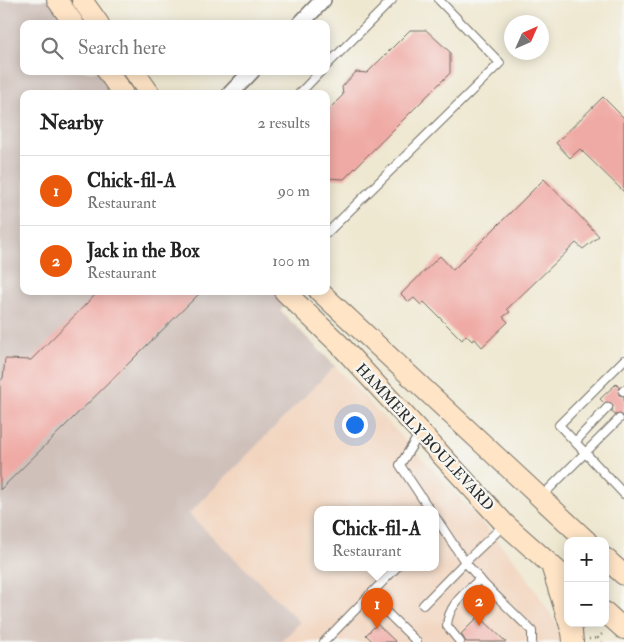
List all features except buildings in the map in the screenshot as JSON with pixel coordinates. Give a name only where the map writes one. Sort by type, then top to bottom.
[{"type":"main road","points":[[57,0],[71,20]]},
{"type":"main road","points":[[82,0],[96,20]]},
{"type":"main road","points":[[110,75],[120,90]]},
{"type":"main road","points":[[137,75],[147,90]]},
{"type":"main road","name":"HAMMERLY BOULEVARD","points":[[288,295],[339,344],[505,524],[564,576]]},
{"type":"main road","name":"HAMMERLY BOULEVARD","points":[[323,295],[583,537]]},
{"type":"main road","points":[[609,552],[624,558]]},
{"type":"main road","points":[[609,562],[624,575]]},
{"type":"main road","points":[[551,565],[564,609]]},
{"type":"main road","points":[[609,616],[624,629]]},
{"type":"main road","points":[[570,627],[573,642]]},
{"type":"street","points":[[304,20],[324,0]]},
{"type":"street","points":[[234,90],[248,75]]},
{"type":"lane","points":[[330,62],[392,0]]},
{"type":"lane","points":[[330,228],[500,63],[440,0]]},
{"type":"lane","points":[[302,90],[317,75]]},
{"type":"lane","points":[[624,360],[559,426],[624,494]]},
{"type":"lane","points":[[575,442],[608,407]]},
{"type":"lane","points":[[541,497],[619,419]]},
{"type":"lane","points":[[421,432],[400,465],[427,506]]},
{"type":"lane","points":[[423,605],[505,524]]},
{"type":"lane","points":[[439,526],[465,562],[480,579],[532,631],[532,642]]},
{"type":"lane","points":[[324,642],[393,571]]},
{"type":"lane","points":[[460,642],[447,626],[448,614],[456,602],[480,579]]},
{"type":"lane","points":[[370,595],[418,642]]},
{"type":"path","points":[[602,634],[598,638],[602,642]]},
{"type":"shaded area","points":[[0,0],[57,0],[71,20],[20,20],[20,75],[110,75],[120,90],[20,90],[20,295],[289,295],[292,298],[280,310],[335,366],[189,514],[300,622],[282,642],[0,642]]},
{"type":"shaded area","points":[[335,366],[468,507],[522,569],[561,631],[559,642],[282,642],[300,622],[189,514]]},
{"type":"place","name":"Jack in the Box","points":[[479,626]]},
{"type":"place","name":"Chick-fil-A","points":[[377,629]]}]
